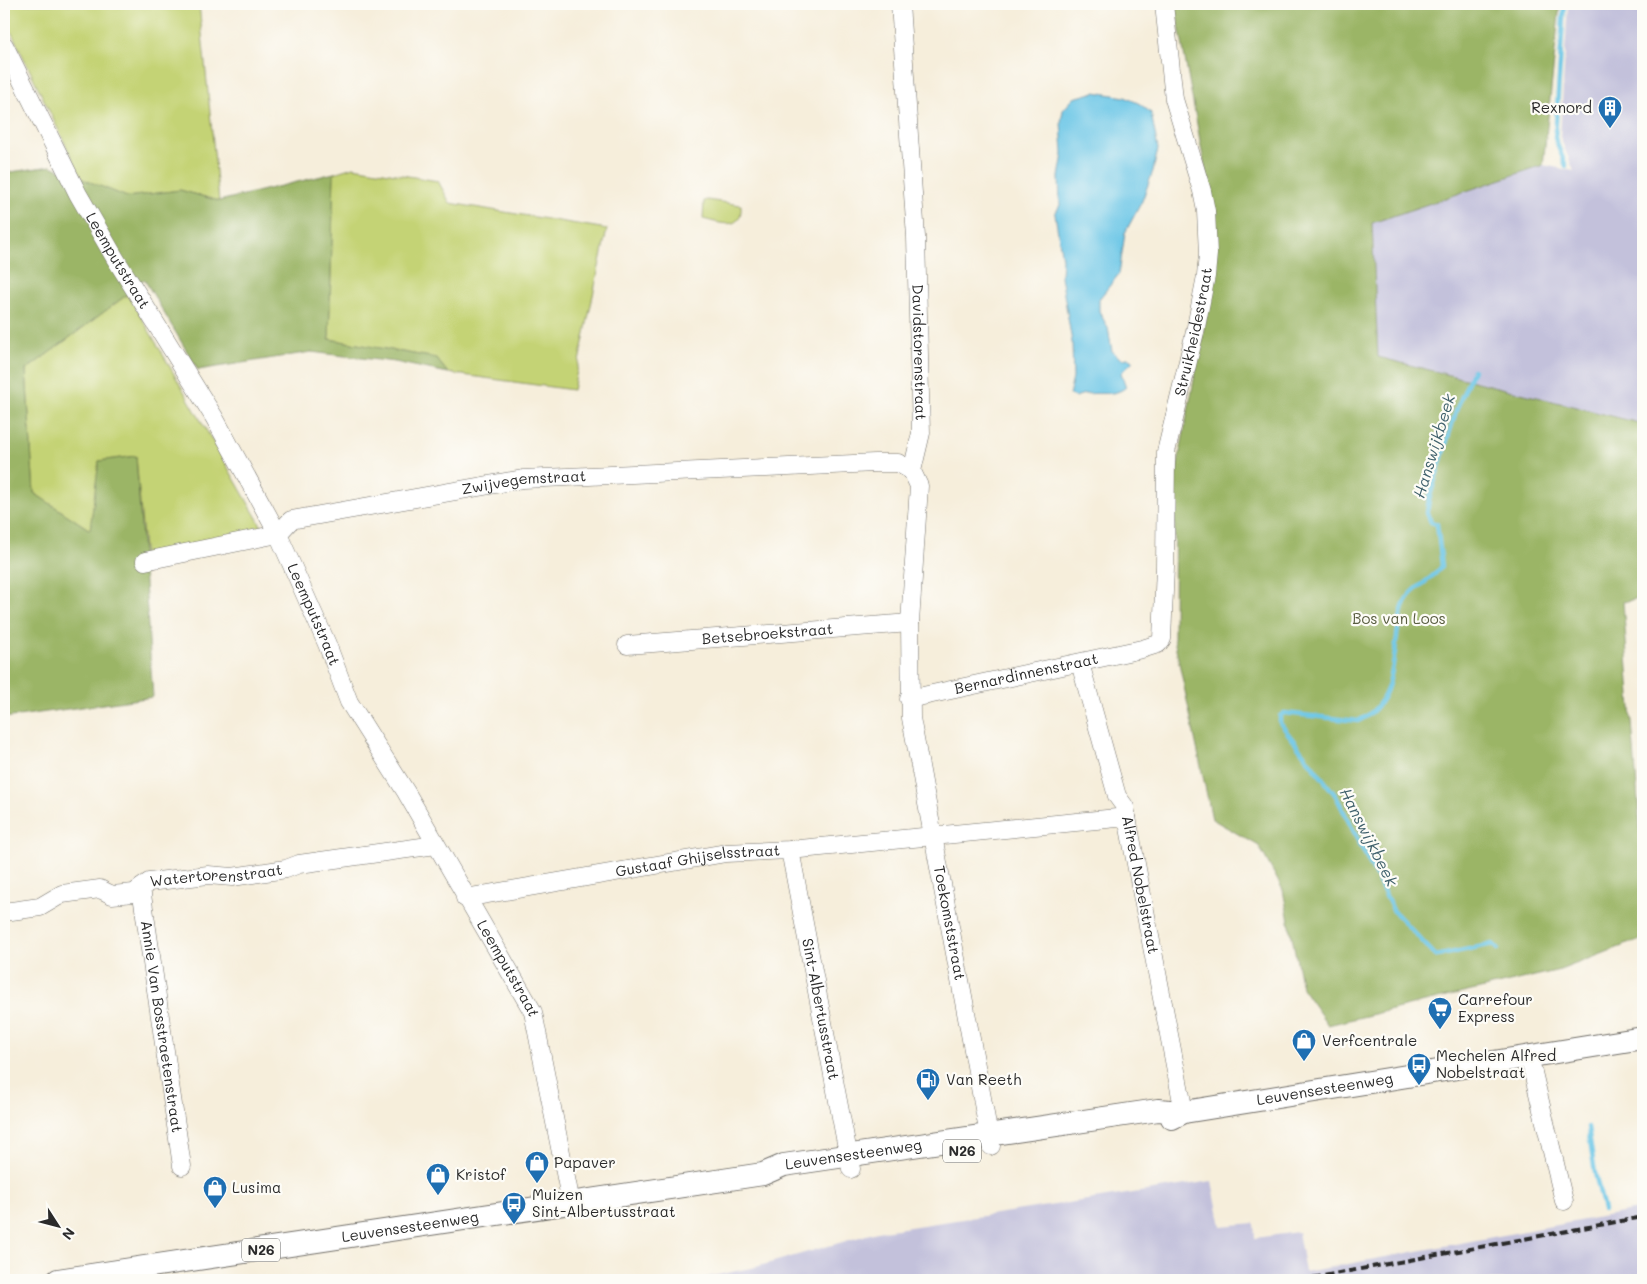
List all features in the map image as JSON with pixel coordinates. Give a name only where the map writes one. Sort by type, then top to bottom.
[{"type":"main road","name":"Leuvensesteenweg","points":[[58,1280],[763,1174],[810,1175],[850,1162],[990,1141],[1158,1110],[1184,1112],[1643,1038]]},
{"type":"street","name":"Davidstorenstraat","points":[[900,4],[916,237],[921,433],[912,471],[919,486],[910,623],[909,699]]},
{"type":"street","name":"Struikheidestraat","points":[[1142,650],[1158,644],[1164,632],[1166,452],[1195,332],[1206,276],[1208,254],[1206,210],[1202,191],[1174,99],[1164,4]]},
{"type":"street","name":"Leemputstraat","points":[[4,45],[78,194],[115,258],[214,417],[278,534],[350,702],[533,1012],[572,1203]]},
{"type":"street","name":"Zwijvegemstraat","points":[[145,561],[278,534],[290,520],[523,479],[875,463],[898,463],[912,471]]},
{"type":"street","name":"Betsebroekstraat","points":[[627,645],[910,623]]},
{"type":"street","name":"Bernardinnenstraat","points":[[909,699],[1142,650]]},
{"type":"street","name":"Alfred Nobelstraat","points":[[1080,663],[1117,796],[1125,807],[1184,1112]]},
{"type":"street","name":"Toekomststraat","points":[[909,699],[990,1141]]},
{"type":"street","name":"Gustaaf Ghijselsstraat","points":[[465,898],[726,852],[790,850],[1127,817]]},
{"type":"street","name":"Watertorenstraat","points":[[4,912],[40,907],[62,894],[100,889],[112,895],[134,892],[149,882],[208,875],[232,877],[286,869],[299,864],[436,845]]},
{"type":"street","name":"Sint-Albertusstraat","points":[[790,850],[850,1162]]},
{"type":"street","name":"Annie Van Bosstraetenstraat","points":[[140,888],[182,1166]]},
{"type":"street","points":[[1529,1056],[1564,1201]]},
{"type":"shaded area","points":[[1568,4],[1643,4],[1643,424],[1378,357],[1372,223],[1543,165],[1574,171],[1560,137]]},
{"type":"shaded area","points":[[1212,1181],[1221,1226],[1254,1223],[1255,1238],[1298,1232],[1305,1272],[1643,1209],[1643,1280],[693,1280],[756,1267],[877,1232]]},
{"type":"green space","points":[[4,4],[199,4],[219,201],[180,190],[127,197],[82,179],[4,17]]},
{"type":"green space","name":"Bos van Loos","points":[[1175,4],[1560,4],[1543,165],[1372,223],[1378,357],[1643,424],[1643,597],[1623,602],[1643,868],[1643,938],[1560,970],[1328,1025],[1302,988],[1283,890],[1259,846],[1212,819],[1174,639],[1175,479],[1215,270],[1216,228]]},
{"type":"green space","points":[[51,166],[127,197],[180,190],[219,201],[334,173],[329,339],[436,358],[448,373],[395,362],[311,352],[198,370],[144,279],[128,294],[26,370],[34,493],[90,530],[99,461],[136,456],[153,697],[4,718],[4,173]]},
{"type":"green space","points":[[353,167],[438,181],[450,203],[607,229],[573,390],[448,373],[436,358],[329,339],[334,173]]},
{"type":"green space","points":[[704,201],[741,205],[741,214],[738,219],[729,224],[703,219]]},
{"type":"green space","points":[[128,294],[269,539],[145,561],[136,456],[99,461],[90,530],[34,493],[26,370]]},
{"type":"water","points":[[1095,92],[1125,97],[1140,104],[1151,113],[1158,149],[1153,171],[1142,201],[1125,233],[1119,274],[1099,299],[1099,311],[1108,328],[1112,351],[1121,359],[1128,358],[1133,361],[1121,373],[1126,387],[1121,391],[1076,397],[1069,395],[1073,378],[1072,342],[1061,276],[1062,259],[1055,214],[1060,205],[1059,177],[1063,154],[1061,122],[1063,110],[1074,98]]},
{"type":"waterway","name":"Hanswijkbeek","points":[[1564,4],[1555,138],[1566,166]]},
{"type":"waterway","name":"Hanswijkbeek","points":[[1473,370],[1457,408],[1429,499],[1427,513],[1431,522],[1437,524],[1442,566],[1406,600],[1399,622],[1392,671],[1382,700],[1372,712],[1358,721],[1284,713],[1280,716],[1280,723],[1336,796],[1393,910],[1436,956],[1493,944],[1498,949]]},
{"type":"waterway","name":"Hanswijkbeek","points":[[1588,1127],[1595,1173],[1604,1210]]},
{"type":"railway","points":[[1301,1280],[1643,1217]]},
{"type":"place","name":"Rexnord","points":[[1610,129]]},
{"type":"place","name":"Carrefour Express","points":[[1440,1030]]},
{"type":"place","name":"Verfcentrale","points":[[1304,1062]]},
{"type":"place","name":"Mechelen Alfred Nobelstraat","points":[[1419,1086]]},
{"type":"place","name":"Van Reeth","points":[[928,1101]]},
{"type":"place","name":"Papaver","points":[[537,1184]]},
{"type":"place","name":"Kristof","points":[[438,1196]]},
{"type":"place","name":"Lusima","points":[[215,1209]]},
{"type":"place","name":"Muizen Sint-Albertusstraat","points":[[514,1225]]}]
